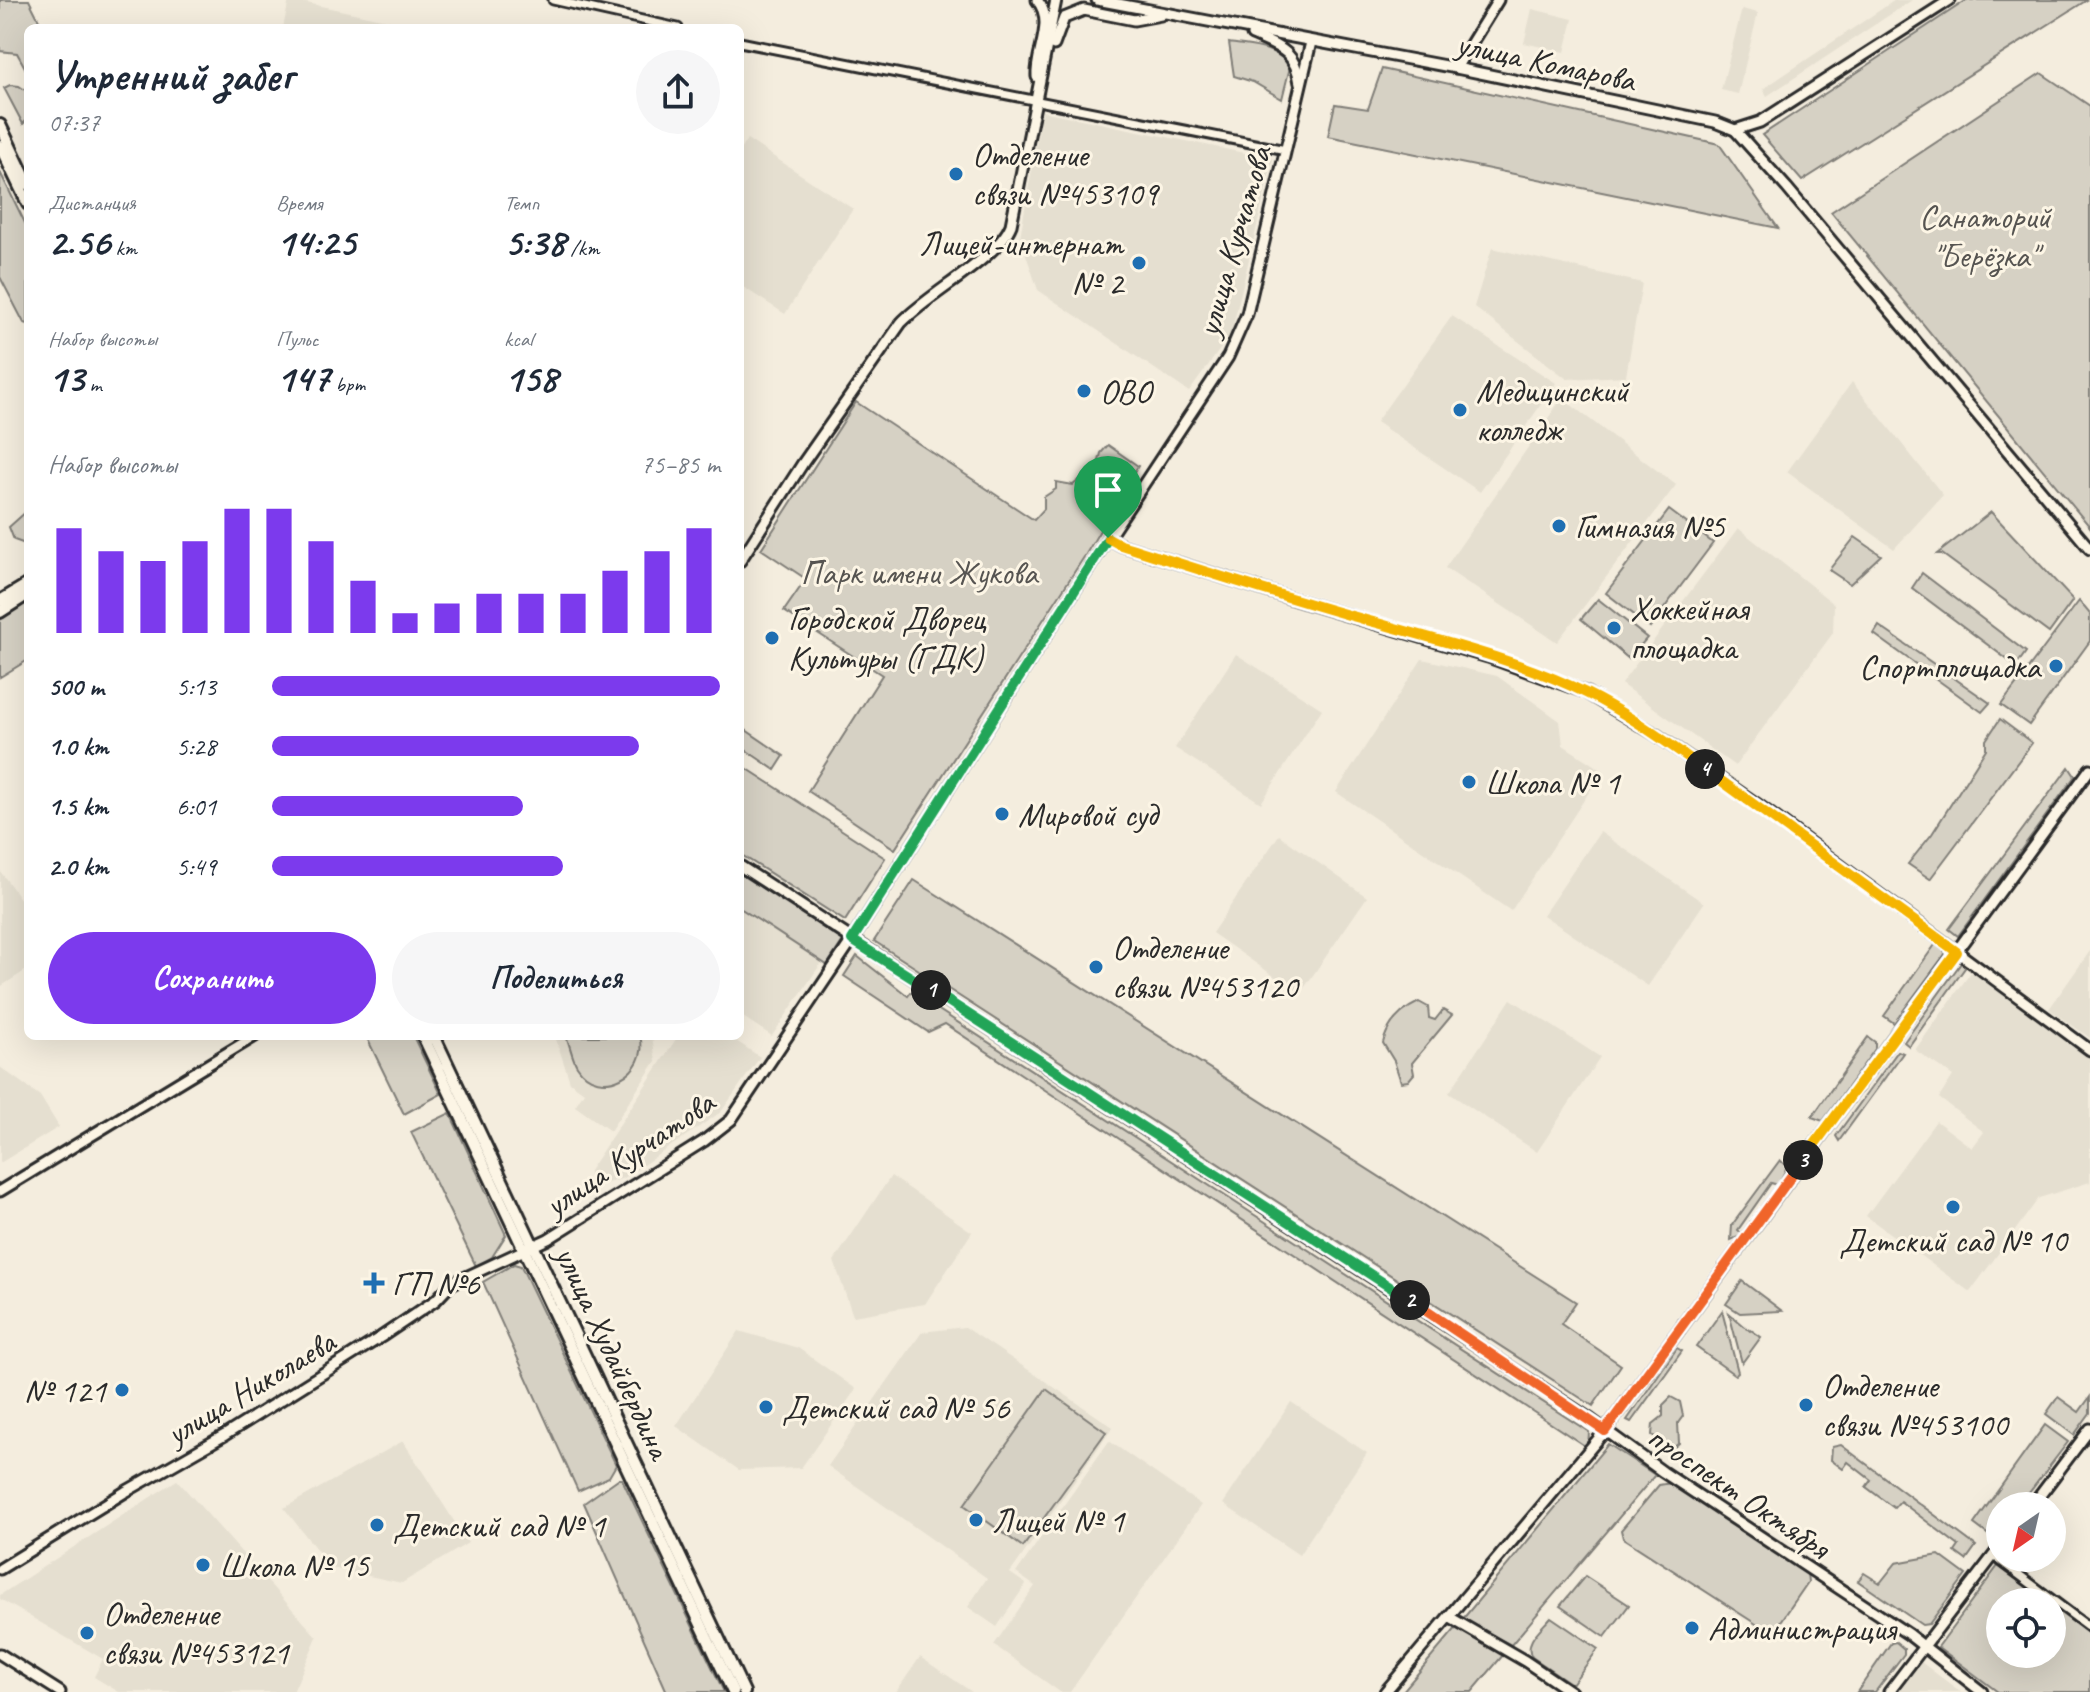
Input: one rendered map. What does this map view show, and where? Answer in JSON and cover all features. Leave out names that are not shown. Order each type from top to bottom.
[{"type":"main road","points":[[1037,0],[1045,12],[1046,22],[1037,72],[1039,89]]},
{"type":"main road","points":[[744,555],[803,463],[901,323],[915,308],[993,250],[1007,234],[1056,0]]},
{"type":"main road","name":"улица Комарова","points":[[1097,0],[1456,68],[1715,122],[1735,130]]},
{"type":"main road","points":[[1456,68],[1498,0]]},
{"type":"main road","points":[[1950,0],[1760,122],[1735,130],[2090,549]]},
{"type":"main road","points":[[1039,89],[1047,74],[1060,24],[1069,15],[1084,10],[1134,20],[1166,14]]},
{"type":"main road","points":[[1238,28],[1289,54],[1297,68],[1301,88]]},
{"type":"main road","name":"улица Курчатова","points":[[529,1249],[704,1141],[731,1120],[852,940],[1239,336],[1311,42]]},
{"type":"main road","points":[[0,125],[24,176]]},
{"type":"main road","points":[[0,146],[24,196]]},
{"type":"main road","points":[[1108,538],[1121,545],[1296,600],[1488,657],[1585,692],[1655,734],[1761,807],[2090,1050]]},
{"type":"main road","points":[[0,601],[24,586]]},
{"type":"main road","points":[[0,612],[24,597]]},
{"type":"main road","points":[[1385,1692],[1605,1431],[2090,769]]},
{"type":"main road","name":"проспект Октября","points":[[744,869],[1433,1315],[1908,1634],[1982,1692]]},
{"type":"main road","points":[[0,1191],[248,1040]]},
{"type":"main road","name":"улица Худайбердина","points":[[425,1040],[744,1692]]},
{"type":"main road","name":"улица Худайбердина","points":[[436,1040],[733,1692]]},
{"type":"main road","name":"улица Николаева","points":[[0,1569],[225,1435],[381,1337],[436,1300],[451,1284],[529,1249]]},
{"type":"main road","points":[[2043,1492],[2090,1429]]},
{"type":"main road","points":[[1889,1692],[1986,1566]]},
{"type":"main road","points":[[1449,1617],[1571,1692]]},
{"type":"main road","points":[[0,1654],[60,1692]]},
{"type":"street","points":[[553,0],[660,24]]},
{"type":"street","points":[[744,43],[1286,150]]},
{"type":"street","points":[[2021,1572],[2090,1628]]},
{"type":"shaded area","points":[[289,0],[293,0],[404,24],[284,24]]},
{"type":"shaded area","points":[[1895,0],[1912,0],[1767,96],[1763,89]]},
{"type":"shaded area","points":[[1532,9],[1573,19],[1565,52],[1524,43]]},
{"type":"shaded area","points":[[1742,9],[1758,13],[1738,94],[1721,90]]},
{"type":"shaded area","name":"Лицей-интернат № 2","points":[[1042,111],[1273,159],[1231,334],[1189,392],[1038,290],[1020,237]]},
{"type":"shaded area","points":[[747,139],[853,209],[785,314],[744,288],[744,144]]},
{"type":"shaded area","points":[[1492,248],[1642,283],[1626,376],[1567,379],[1474,307]]},
{"type":"shaded area","name":"Медицинский колледж","points":[[1452,316],[1556,383],[1480,492],[1376,422]]},
{"type":"shaded area","points":[[1852,382],[1943,495],[1894,549],[1787,472]]},
{"type":"shaded area","name":"Гимназия №5","points":[[1562,398],[1676,485],[1557,642],[1445,568]]},
{"type":"shaded area","points":[[1738,528],[1834,604],[1833,633],[1735,766],[1621,684]]},
{"type":"shaded area","points":[[1236,654],[1322,709],[1261,803],[1175,748]]},
{"type":"shaded area","name":"Школа № 1","points":[[1422,659],[1497,676],[1560,721],[1563,745],[1603,771],[1511,911],[1336,792]]},
{"type":"shaded area","points":[[1600,832],[1704,903],[1648,986],[1543,915]]},
{"type":"shaded area","points":[[1279,835],[1367,897],[1300,994],[1212,933]]},
{"type":"shaded area","points":[[0,871],[24,904],[24,972],[0,987]]},
{"type":"shaded area","points":[[744,911],[822,962],[772,1036],[744,1018]]},
{"type":"shaded area","points":[[2090,951],[2090,1038],[2049,1009]]},
{"type":"shaded area","points":[[1974,968],[2090,1053],[2090,1182],[2039,1198],[1970,1292],[1866,1216],[1936,1121],[1972,1148],[1984,1132],[1939,1098],[1953,1076],[1915,1050]]},
{"type":"shaded area","points":[[1511,999],[1600,1057],[1537,1152],[1449,1093]]},
{"type":"shaded area","points":[[556,1040],[653,1040],[656,1061],[610,1131],[575,1106],[584,1092],[570,1082]]},
{"type":"shaded area","points":[[675,1040],[735,1040],[760,1057],[721,1112],[624,1178],[590,1188],[589,1171]]},
{"type":"shaded area","points":[[0,1067],[40,1096],[59,1127],[0,1163]]},
{"type":"shaded area","points":[[891,1176],[972,1232],[925,1304],[853,1316],[834,1261]]},
{"type":"shaded area","name":"Лицей № 1","points":[[965,1327],[1113,1427],[1010,1573],[1026,1584],[997,1627],[968,1607],[987,1578],[828,1466],[922,1332]]},
{"type":"shaded area","name":"Детский сад № 56","points":[[739,1331],[798,1348],[856,1389],[801,1468],[739,1470],[676,1426]]},
{"type":"shaded area","points":[[1291,1402],[1367,1453],[1299,1555],[1223,1504]]},
{"type":"shaded area","name":"Детский сад № 1","points":[[403,1441],[468,1543],[402,1583],[331,1568],[284,1508]]},
{"type":"shaded area","points":[[1109,1441],[1201,1505],[1070,1692],[1060,1692],[994,1645],[1035,1586],[1016,1573]]},
{"type":"shaded area","name":"Школа № 15","points":[[177,1480],[317,1637],[293,1692],[119,1692],[94,1677],[103,1659],[0,1599],[0,1595]]},
{"type":"shaded area","points":[[920,1657],[972,1692],[896,1692]]},
{"type":"shaded area","points":[[1921,1662],[1942,1678],[1961,1692],[1899,1692]]},
{"type":"green space","points":[[0,0],[29,0],[41,24],[24,24],[24,66],[17,53],[0,51]]},
{"type":"green space","points":[[1967,0],[2087,0],[1802,181],[1762,135]]},
{"type":"green space","points":[[1229,43],[1271,51],[1284,60],[1290,67],[1282,99],[1253,82],[1234,76]]},
{"type":"green space","points":[[1382,69],[1719,144],[1778,228],[1328,136],[1335,104],[1368,109]]},
{"type":"green space","name":"Санаторий \"Берёзка\"","points":[[2041,73],[2090,106],[2090,527],[1831,212]]},
{"type":"green space","points":[[10,85],[24,89],[23,124],[4,88]]},
{"type":"green space","points":[[0,172],[24,221],[24,323],[0,277]]},
{"type":"green space","name":"Парк имени Жукова","points":[[856,402],[1034,520],[1044,509],[1044,497],[1056,489],[1056,482],[1073,485],[1098,465],[1101,453],[1108,445],[1138,466],[1086,554],[895,849],[808,791],[882,675],[784,611],[806,579],[761,549]]},
{"type":"green space","points":[[1669,510],[1713,543],[1650,627],[1606,593]]},
{"type":"green space","points":[[1991,512],[2073,600],[2049,633],[1942,554],[1937,554]]},
{"type":"green space","points":[[24,514],[24,544],[14,540],[9,527]]},
{"type":"green space","points":[[1855,537],[1881,555],[1850,584],[1829,570]]},
{"type":"green space","points":[[1922,573],[2026,652],[2016,666],[1912,588]]},
{"type":"green space","name":"Хоккейная площадка","points":[[1598,599],[1647,638],[1629,659],[1581,619]]},
{"type":"green space","points":[[2079,601],[2090,614],[2090,641],[2029,725],[2001,705]]},
{"type":"green space","points":[[24,604],[24,662],[0,677],[0,619]]},
{"type":"green space","points":[[1879,626],[1990,703],[1982,712],[1874,634]]},
{"type":"green space","points":[[2000,719],[2032,743],[1930,879],[1908,864],[1932,834],[1986,749],[1986,740]]},
{"type":"green space","points":[[744,729],[784,756],[775,770],[744,749]]},
{"type":"green space","points":[[744,767],[885,858],[845,921],[744,857]]},
{"type":"green space","points":[[2069,767],[2075,776],[1958,936],[1949,929]]},
{"type":"green space","points":[[744,874],[844,939],[827,965],[744,911]]},
{"type":"green space","points":[[914,880],[1576,1302],[1561,1324],[1621,1365],[1593,1406],[874,941]]},
{"type":"green space","points":[[1937,942],[1943,946],[1945,954],[1894,1023],[1884,1016]]},
{"type":"green space","points":[[857,956],[908,996],[911,992],[1589,1432],[1588,1448],[945,1024],[928,1032],[844,976]]},
{"type":"green space","points":[[1961,963],[1967,965],[1909,1046],[1904,1042]]},
{"type":"green space","points":[[1419,1002],[1428,1007],[1429,1018],[1435,1020],[1443,1010],[1452,1015],[1412,1063],[1414,1074],[1408,1081],[1401,1082],[1394,1061],[1383,1043],[1396,1018]]},
{"type":"green space","points":[[1868,1037],[1875,1042],[1875,1049],[1823,1121],[1812,1117]]},
{"type":"green space","points":[[368,1040],[415,1040],[441,1094],[404,1114]]},
{"type":"green space","points":[[567,1040],[640,1040],[638,1061],[631,1071],[610,1082],[586,1076],[574,1059]]},
{"type":"green space","points":[[1898,1051],[1903,1053],[1839,1141],[1836,1136]]},
{"type":"green space","points":[[450,1113],[506,1235],[492,1257],[476,1266],[411,1132]]},
{"type":"green space","points":[[1780,1160],[1787,1167],[1778,1185],[1771,1183],[1738,1230],[1743,1235],[1731,1240],[1732,1225]]},
{"type":"green space","points":[[514,1264],[521,1266],[616,1465],[609,1477],[578,1491],[483,1282]]},
{"type":"green space","points":[[1742,1281],[1782,1311],[1740,1313],[1726,1304]]},
{"type":"green space","points":[[1722,1311],[1738,1372],[1735,1375],[1696,1347]]},
{"type":"green space","points":[[1729,1313],[1761,1337],[1742,1363]]},
{"type":"green space","points":[[1677,1348],[1682,1351],[1631,1422],[1627,1420]]},
{"type":"green space","points":[[1046,1389],[1106,1432],[1023,1547],[964,1505]]},
{"type":"green space","points":[[1671,1397],[1680,1402],[1683,1416],[1678,1423],[1679,1443],[1672,1449],[1652,1435],[1653,1424],[1663,1416],[1663,1405]]},
{"type":"green space","points":[[2058,1397],[2079,1412],[2090,1397],[2090,1413],[2074,1435],[2046,1414]]},
{"type":"green space","points":[[2045,1425],[2068,1442],[2030,1492],[1997,1492]]},
{"type":"green space","points":[[1608,1444],[1655,1475],[1511,1645],[1462,1620]]},
{"type":"green space","points":[[1841,1445],[1976,1546],[1966,1560],[1955,1552],[1959,1546],[1900,1501],[1894,1508],[1866,1487],[1871,1480],[1848,1462],[1843,1469],[1831,1460],[1832,1447]]},
{"type":"green space","points":[[622,1479],[724,1692],[667,1692],[584,1503]]},
{"type":"green space","points":[[1671,1483],[1807,1573],[1808,1582],[1775,1630],[1767,1631],[1623,1538],[1621,1530],[1659,1485]]},
{"type":"green space","points":[[1986,1507],[1986,1533],[1974,1524]]},
{"type":"green space","points":[[1939,1555],[1966,1575],[1929,1624],[1922,1625],[1858,1581],[1864,1573],[1880,1583],[1896,1563]]},
{"type":"green space","points":[[1994,1572],[2006,1572],[2029,1588],[1986,1588],[1986,1668],[2066,1668],[2066,1615],[2090,1633],[2090,1692],[1998,1692],[1938,1647]]},
{"type":"green space","points":[[1585,1576],[1629,1605],[1605,1637],[1560,1606]]},
{"type":"green space","points":[[1551,1617],[1598,1649],[1572,1684],[1532,1657],[1530,1651],[1534,1636]]},
{"type":"green space","points":[[1457,1627],[1504,1654],[1472,1692],[1402,1692]]},
{"type":"green space","points":[[1896,1642],[1904,1649],[1904,1654],[1875,1692],[1857,1692],[1891,1643]]},
{"type":"place","name":"Отделение связи №453109","points":[[956,174]]},
{"type":"place","name":"Лицей-интернат № 2","points":[[1139,263]]},
{"type":"place","name":"ОВО","points":[[1084,391]]},
{"type":"place","name":"Медицинский колледж","points":[[1460,410]]},
{"type":"place","name":"Гимназия №5","points":[[1559,526]]},
{"type":"place","name":"Хоккейная площадка","points":[[1614,628]]},
{"type":"place","name":"Городской Дворец Культуры (ГДК)","points":[[772,638]]},
{"type":"place","name":"Спортплощадка","points":[[2056,666]]},
{"type":"place","name":"Школа № 1","points":[[1469,782]]},
{"type":"place","name":"Мировой суд","points":[[1002,814]]},
{"type":"place","name":"Отделение связи №453120","points":[[1096,967]]},
{"type":"place","name":"Детский сад № 10","points":[[1953,1207]]},
{"type":"place","name":"ГП №6","points":[[374,1283]]},
{"type":"place","name":"№ 121","points":[[122,1390]]},
{"type":"place","name":"Отделение связи №453100","points":[[1806,1405]]},
{"type":"place","name":"Детский сад № 56","points":[[766,1407]]},
{"type":"place","name":"Лицей № 1","points":[[976,1520]]},
{"type":"place","name":"Детский сад № 1","points":[[377,1525]]},
{"type":"place","name":"Школа № 15","points":[[203,1565]]},
{"type":"place","name":"Администрация","points":[[1692,1628]]},
{"type":"place","name":"Отделение связи №453121","points":[[87,1633]]},
{"type":"route","points":[[1108,538],[1121,545],[1296,600],[1488,657],[1585,692],[1655,734],[1761,807],[1957,952],[1605,1431],[1433,1315],[852,940],[1108,538]]}]
